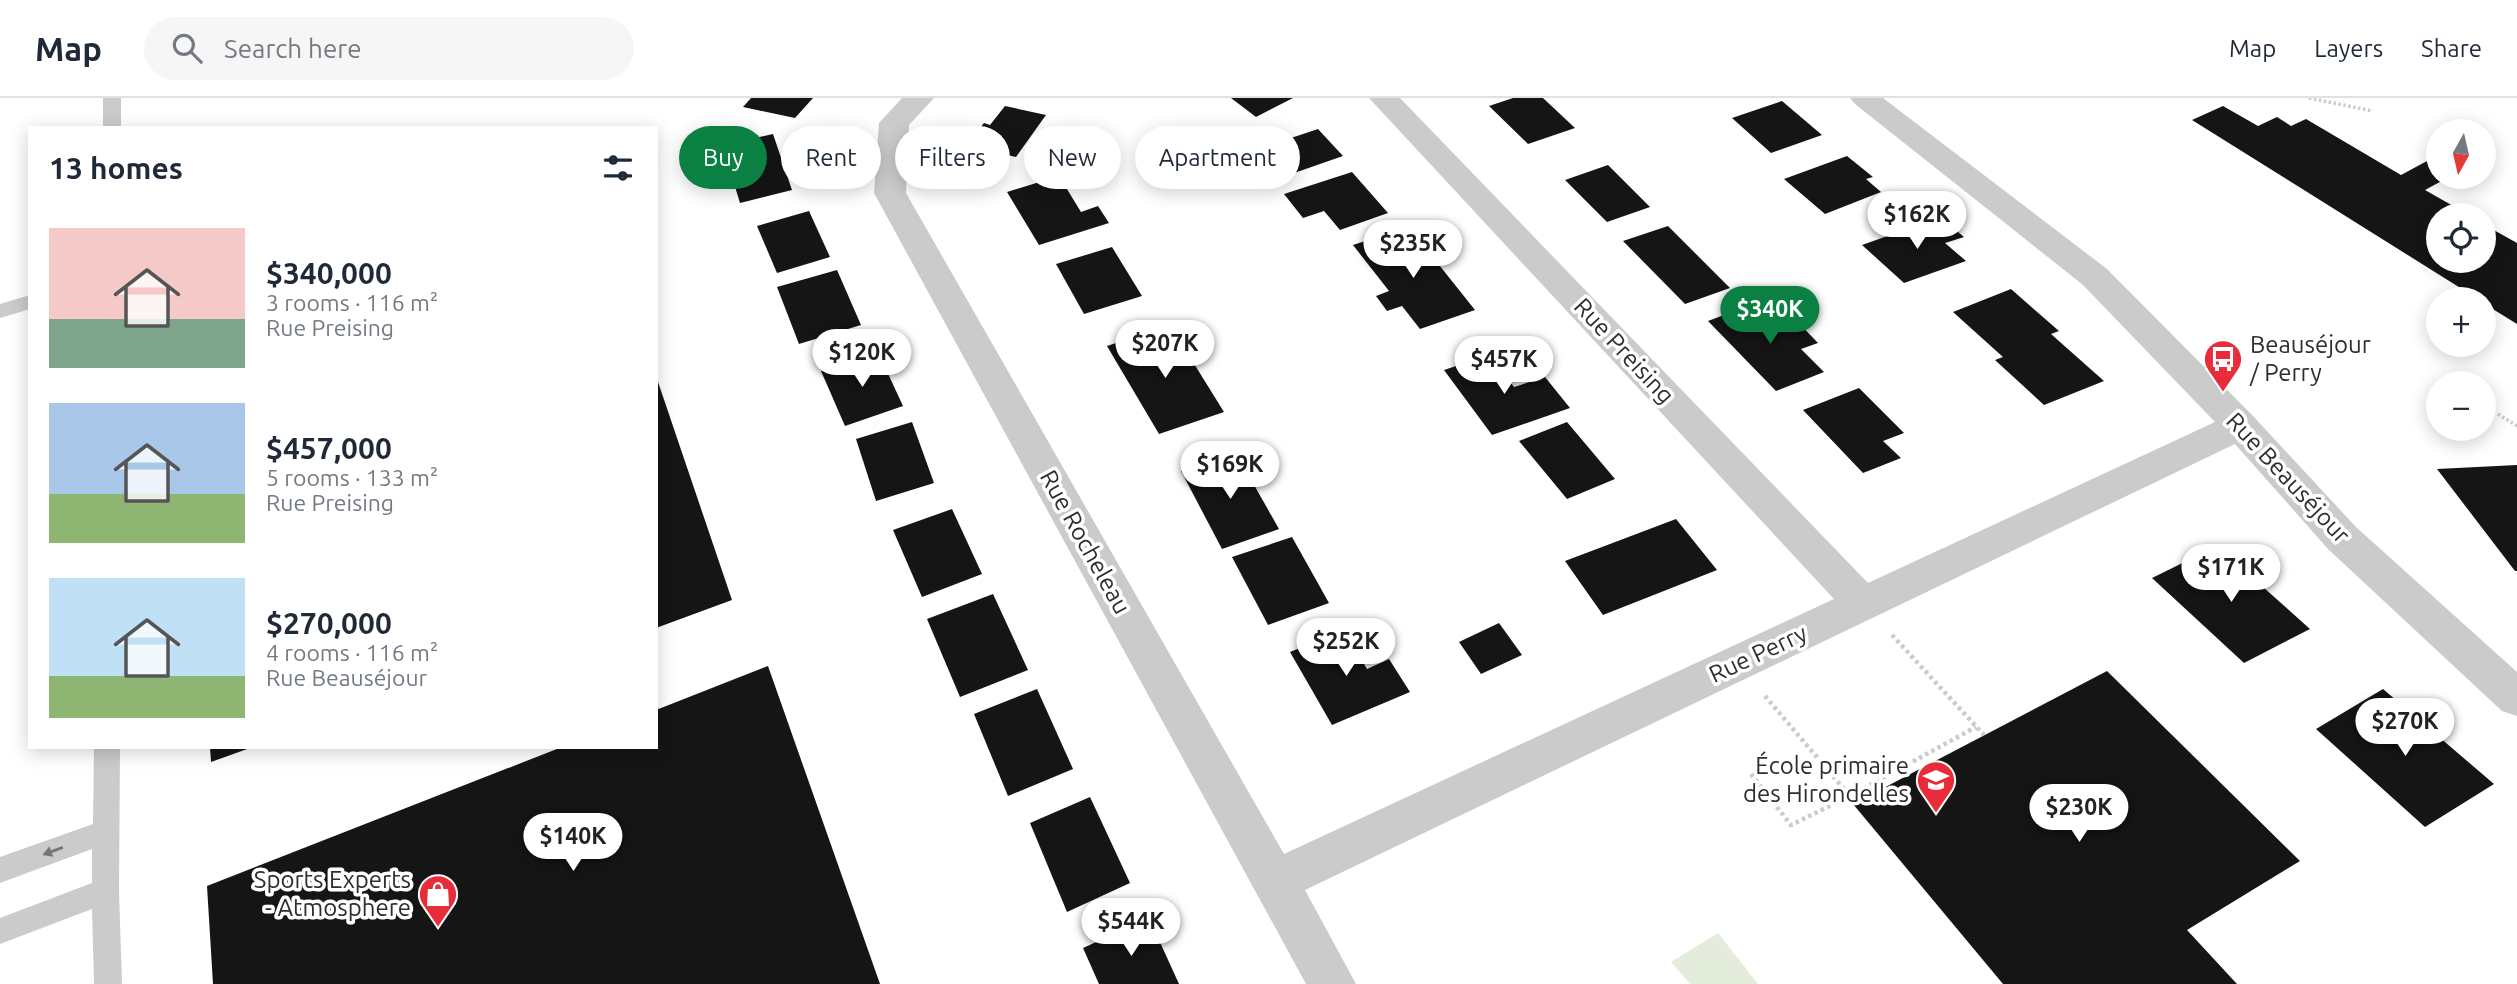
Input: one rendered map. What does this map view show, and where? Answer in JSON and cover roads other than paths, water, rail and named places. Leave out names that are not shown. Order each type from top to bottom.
[{"type":"street","name":"Rue Rocheleau","points":[[919,98],[894,123],[890,193],[1332,984]]},
{"type":"street","name":"Rue Preising","points":[[1384,98],[1863,604]]},
{"type":"street","name":"Rue Beauséjour","points":[[1865,98],[2095,276],[2240,425],[2342,538],[2517,698]]},
{"type":"street","name":"Rue Perry","points":[[1275,881],[2240,425]]},
{"type":"lane","points":[[112,98],[112,126]]},
{"type":"lane","points":[[0,311],[28,303]]},
{"type":"lane","points":[[107,749],[105,891],[108,984]]},
{"type":"lane","points":[[0,870],[106,832]]},
{"type":"lane","points":[[0,930],[105,891]]},
{"type":"place","name":"Beauséjour / Perry","points":[[2223,393]]},
{"type":"place","name":"École primaire des Hirondelles","points":[[1936,814]]},
{"type":"place","name":"Sports Experts - Atmosphere","points":[[438,928]]}]
